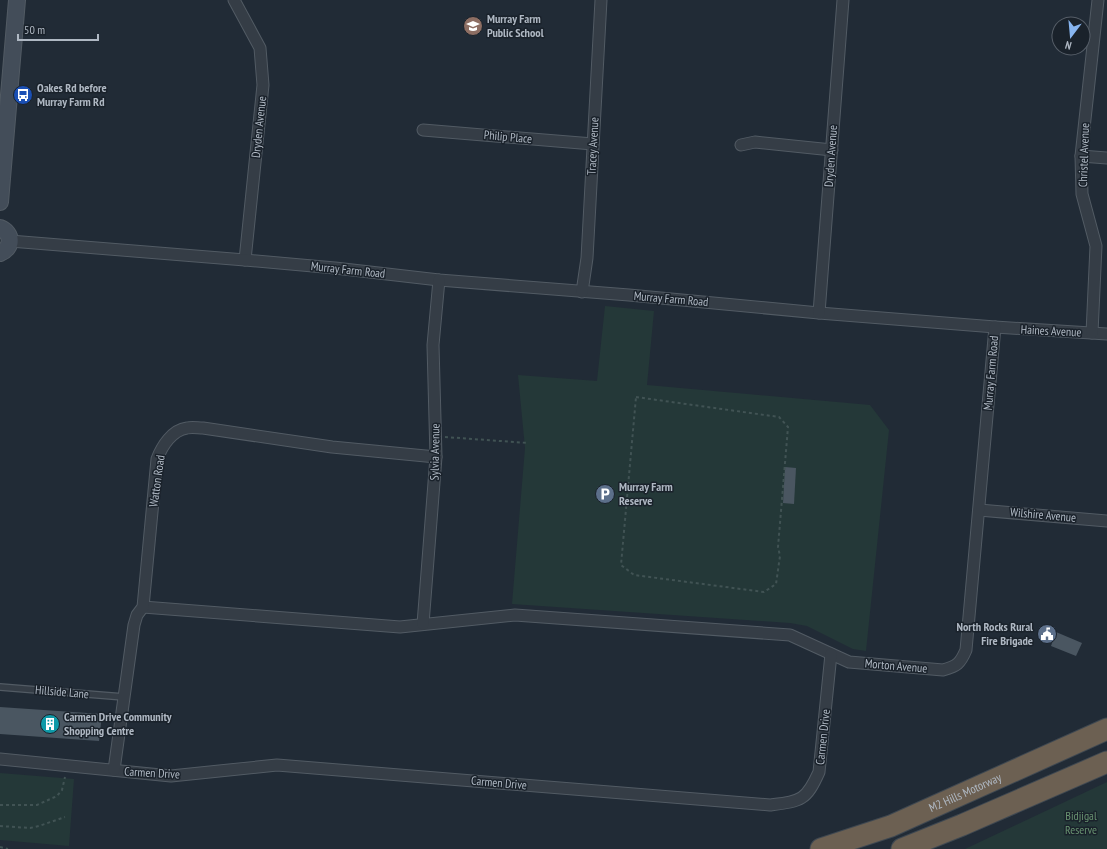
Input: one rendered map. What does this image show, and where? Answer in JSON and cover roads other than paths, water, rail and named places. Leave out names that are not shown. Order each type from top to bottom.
[{"type":"highway","name":"M2 Hills Motorway","points":[[821,849],[891,826],[950,798],[1106,729]]},
{"type":"highway","points":[[902,849],[962,825],[1107,762]]},
{"type":"main road","points":[[0,202],[17,0]]},
{"type":"main road","points":[[0,228],[8,233],[5,247]]},
{"type":"street","name":"Dryden Avenue","points":[[234,0],[260,48],[264,85],[245,260]]},
{"type":"street","name":"Tracey Avenue","points":[[582,292],[587,258],[601,0]]},
{"type":"street","name":"Dryden Avenue","points":[[819,313],[843,0]]},
{"type":"street","name":"Christel Avenue","points":[[1092,333],[1096,246],[1082,194],[1081,156],[1098,0]]},
{"type":"street","name":"Philip Place","points":[[422,130],[593,144]]},
{"type":"street","points":[[741,145],[755,142],[832,150]]},
{"type":"street","points":[[1081,156],[1107,158]]},
{"type":"street","name":"Murray Farm Road","points":[[5,247],[245,260],[335,268],[439,280],[995,328],[966,650],[960,662]]},
{"type":"street","name":"Sylvia Avenue","points":[[423,624],[436,458],[433,345],[439,280]]},
{"type":"street","name":"Haines Avenue","points":[[995,328],[1107,334]]},
{"type":"street","name":"Watton Road","points":[[114,770],[134,626],[143,607],[157,459],[161,448],[172,436],[179,430],[187,428],[203,428],[332,447],[436,458]]},
{"type":"street","name":"Wilshire Avenue","points":[[979,510],[1107,521]]},
{"type":"street","points":[[143,607],[400,627],[516,615],[790,635],[831,654]]},
{"type":"street","name":"Morton Avenue","points":[[831,654],[849,662],[943,670],[953,667],[960,662]]},
{"type":"street","name":"Carmen Drive","points":[[0,759],[171,776],[277,765],[770,804],[788,803],[804,798],[813,786],[819,772],[831,654]]},
{"type":"lane","name":"Hillside Lane","points":[[0,687],[124,697]]},
{"type":"place","name":"Murray Farm Public School","points":[[473,26]]},
{"type":"place","name":"Oakes Rd before Murray Farm Rd","points":[[23,95]]},
{"type":"place","name":"Murray Farm Reserve","points":[[605,494]]},
{"type":"place","name":"North Rocks Rural Fire Brigade","points":[[1047,634]]},
{"type":"place","name":"Carmen Drive Community Shopping Centre","points":[[50,724]]},
{"type":"park label","name":"Bidjigal Reserve","points":[[1081,823]]}]
